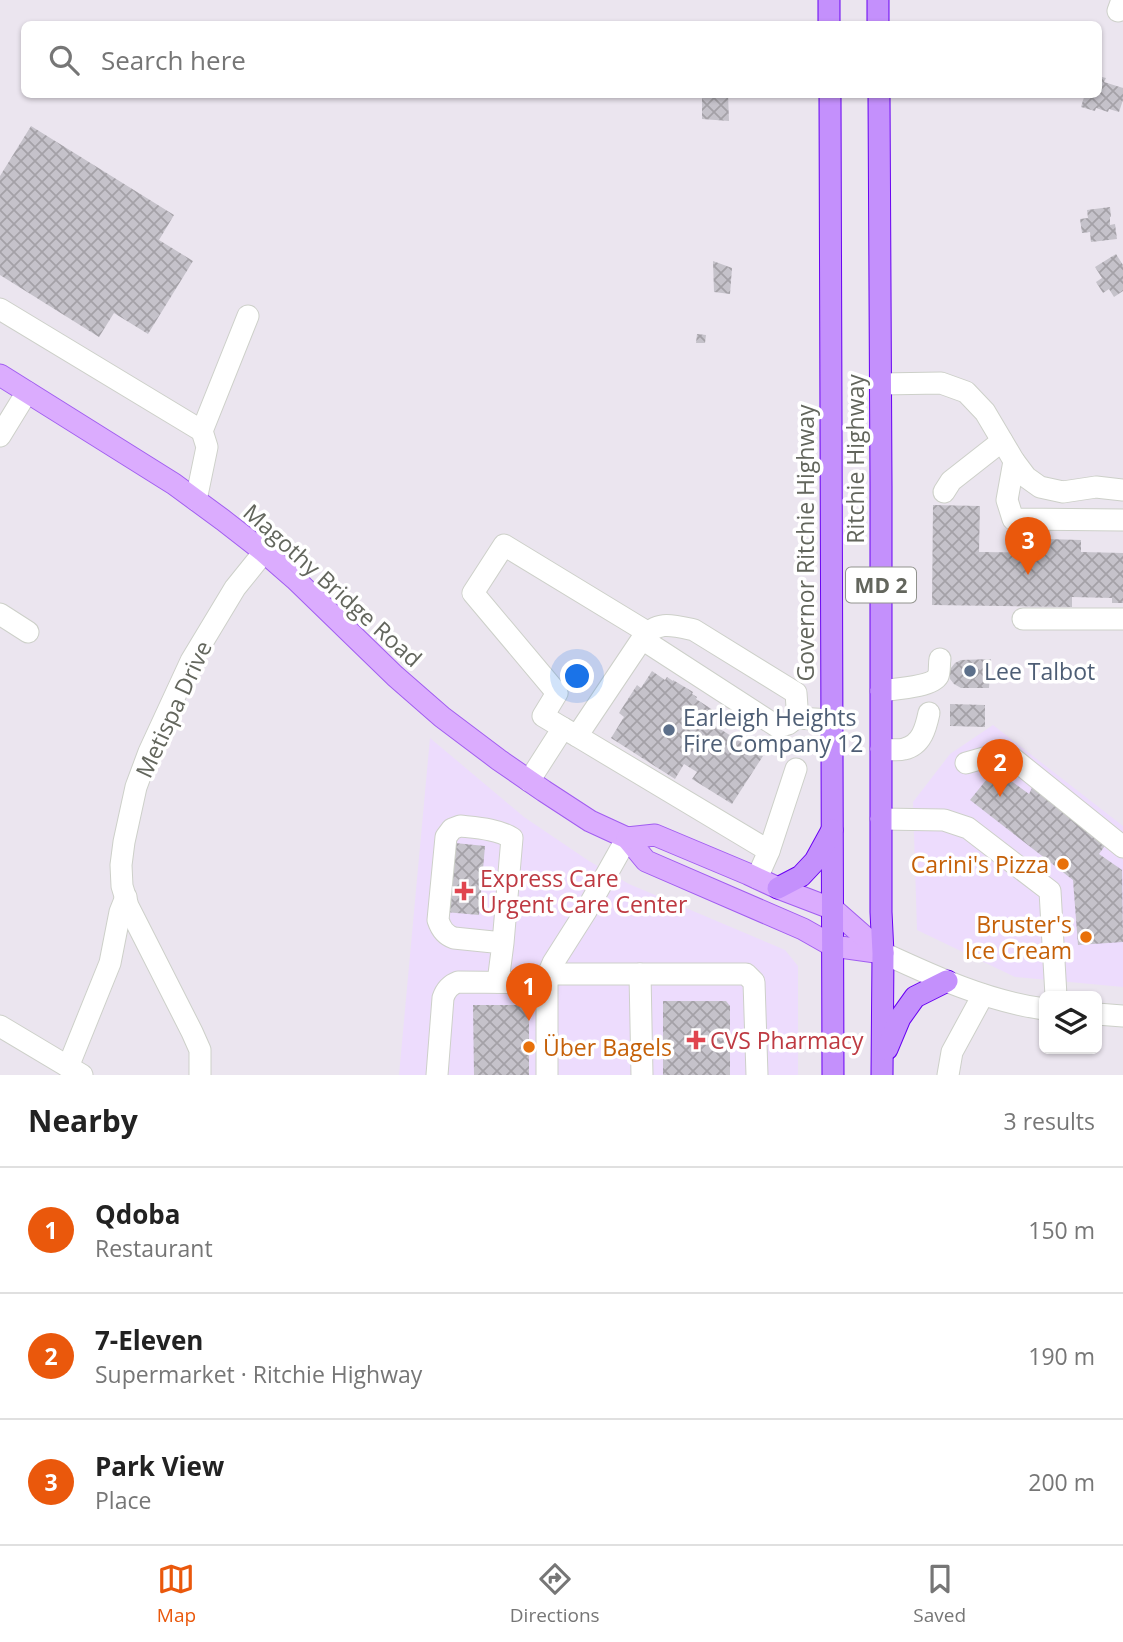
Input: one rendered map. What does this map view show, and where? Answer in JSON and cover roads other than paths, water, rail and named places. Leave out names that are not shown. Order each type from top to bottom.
[{"type":"highway","points":[[829,0],[830,21]]},
{"type":"highway","points":[[878,0],[878,21]]},
{"type":"highway","name":"Governor Ritchie Highway","points":[[830,98],[833,1075]]},
{"type":"highway","name":"Ritchie Highway","points":[[879,98],[882,1068]]},
{"type":"highway","points":[[778,888],[801,876],[815,861],[833,828]]},
{"type":"highway","points":[[882,1068],[900,1018],[915,997],[947,981]]},
{"type":"main road","name":"Magothy Bridge Road","points":[[0,376],[196,500],[264,552],[416,696],[469,739],[590,821],[627,838],[646,861],[803,929],[833,946],[883,953]]},
{"type":"main road","name":"Magothy Bridge Road","points":[[627,838],[655,835],[833,909],[883,953]]},
{"type":"street","points":[[0,309],[202,431],[208,447],[196,500]]},
{"type":"street","points":[[202,431],[248,316]]},
{"type":"street","points":[[881,384],[941,383],[966,392],[985,412],[1026,477],[1040,487],[1063,492],[1096,487],[1123,490]]},
{"type":"street","points":[[0,436],[27,392]]},
{"type":"street","points":[[944,492],[951,481],[1002,441]]},
{"type":"street","points":[[1014,461],[1007,500],[1013,519],[1123,520]]},
{"type":"street","points":[[769,850],[544,716],[557,694],[473,593],[504,545],[645,636],[778,727],[796,718],[832,720]]},
{"type":"street","name":"Metispa Drive","points":[[200,1075],[200,1050],[126,897],[122,886],[121,865],[136,787],[149,752],[191,661],[235,588],[264,552]]},
{"type":"street","points":[[0,614],[28,632]]},
{"type":"street","points":[[1023,619],[1123,619]]},
{"type":"street","points":[[529,781],[645,636],[659,625],[694,630],[796,692],[796,718]]},
{"type":"street","points":[[881,691],[937,679],[940,659]]},
{"type":"street","points":[[881,749],[905,749],[914,745],[925,733],[929,713]]},
{"type":"street","points":[[966,763],[1005,752],[1123,847]]},
{"type":"street","points":[[757,878],[796,769]]},
{"type":"street","points":[[881,819],[944,820],[968,828],[1050,891],[1056,991]]},
{"type":"street","points":[[498,982],[503,943],[512,838],[503,832],[456,827],[449,833],[445,845],[438,920],[440,928],[454,938],[503,943]]},
{"type":"street","points":[[547,1075],[548,978],[553,963],[627,838]]},
{"type":"street","points":[[0,1026],[75,1071],[110,963],[120,912],[126,897]]},
{"type":"street","points":[[883,953],[983,995],[1039,1008]]},
{"type":"street","points":[[640,974],[642,1075]]},
{"type":"street","points":[[437,1075],[444,993],[452,984],[640,974],[746,974],[754,982],[757,1075]]},
{"type":"street","points":[[948,1075],[952,1052],[983,995]]},
{"type":"street","points":[[1102,1014],[1123,1016]]},
{"type":"place","name":"Park View","points":[[1028,575]]},
{"type":"place","name":"Lee Talbot","points":[[970,671]]},
{"type":"place","name":"Earleigh Heights Fire Company 12","points":[[669,730]]},
{"type":"place","name":"7-Eleven","points":[[1000,797]]},
{"type":"place","name":"Carini's Pizza","points":[[1063,864]]},
{"type":"place","name":"Express Care Urgent Care Center","points":[[464,891]]},
{"type":"place","name":"Bruster's Ice Cream","points":[[1086,937]]},
{"type":"place","name":"Qdoba","points":[[529,1021]]},
{"type":"place","name":"CVS Pharmacy","points":[[696,1040]]},
{"type":"place","name":"Über Bagels","points":[[529,1047]]}]
